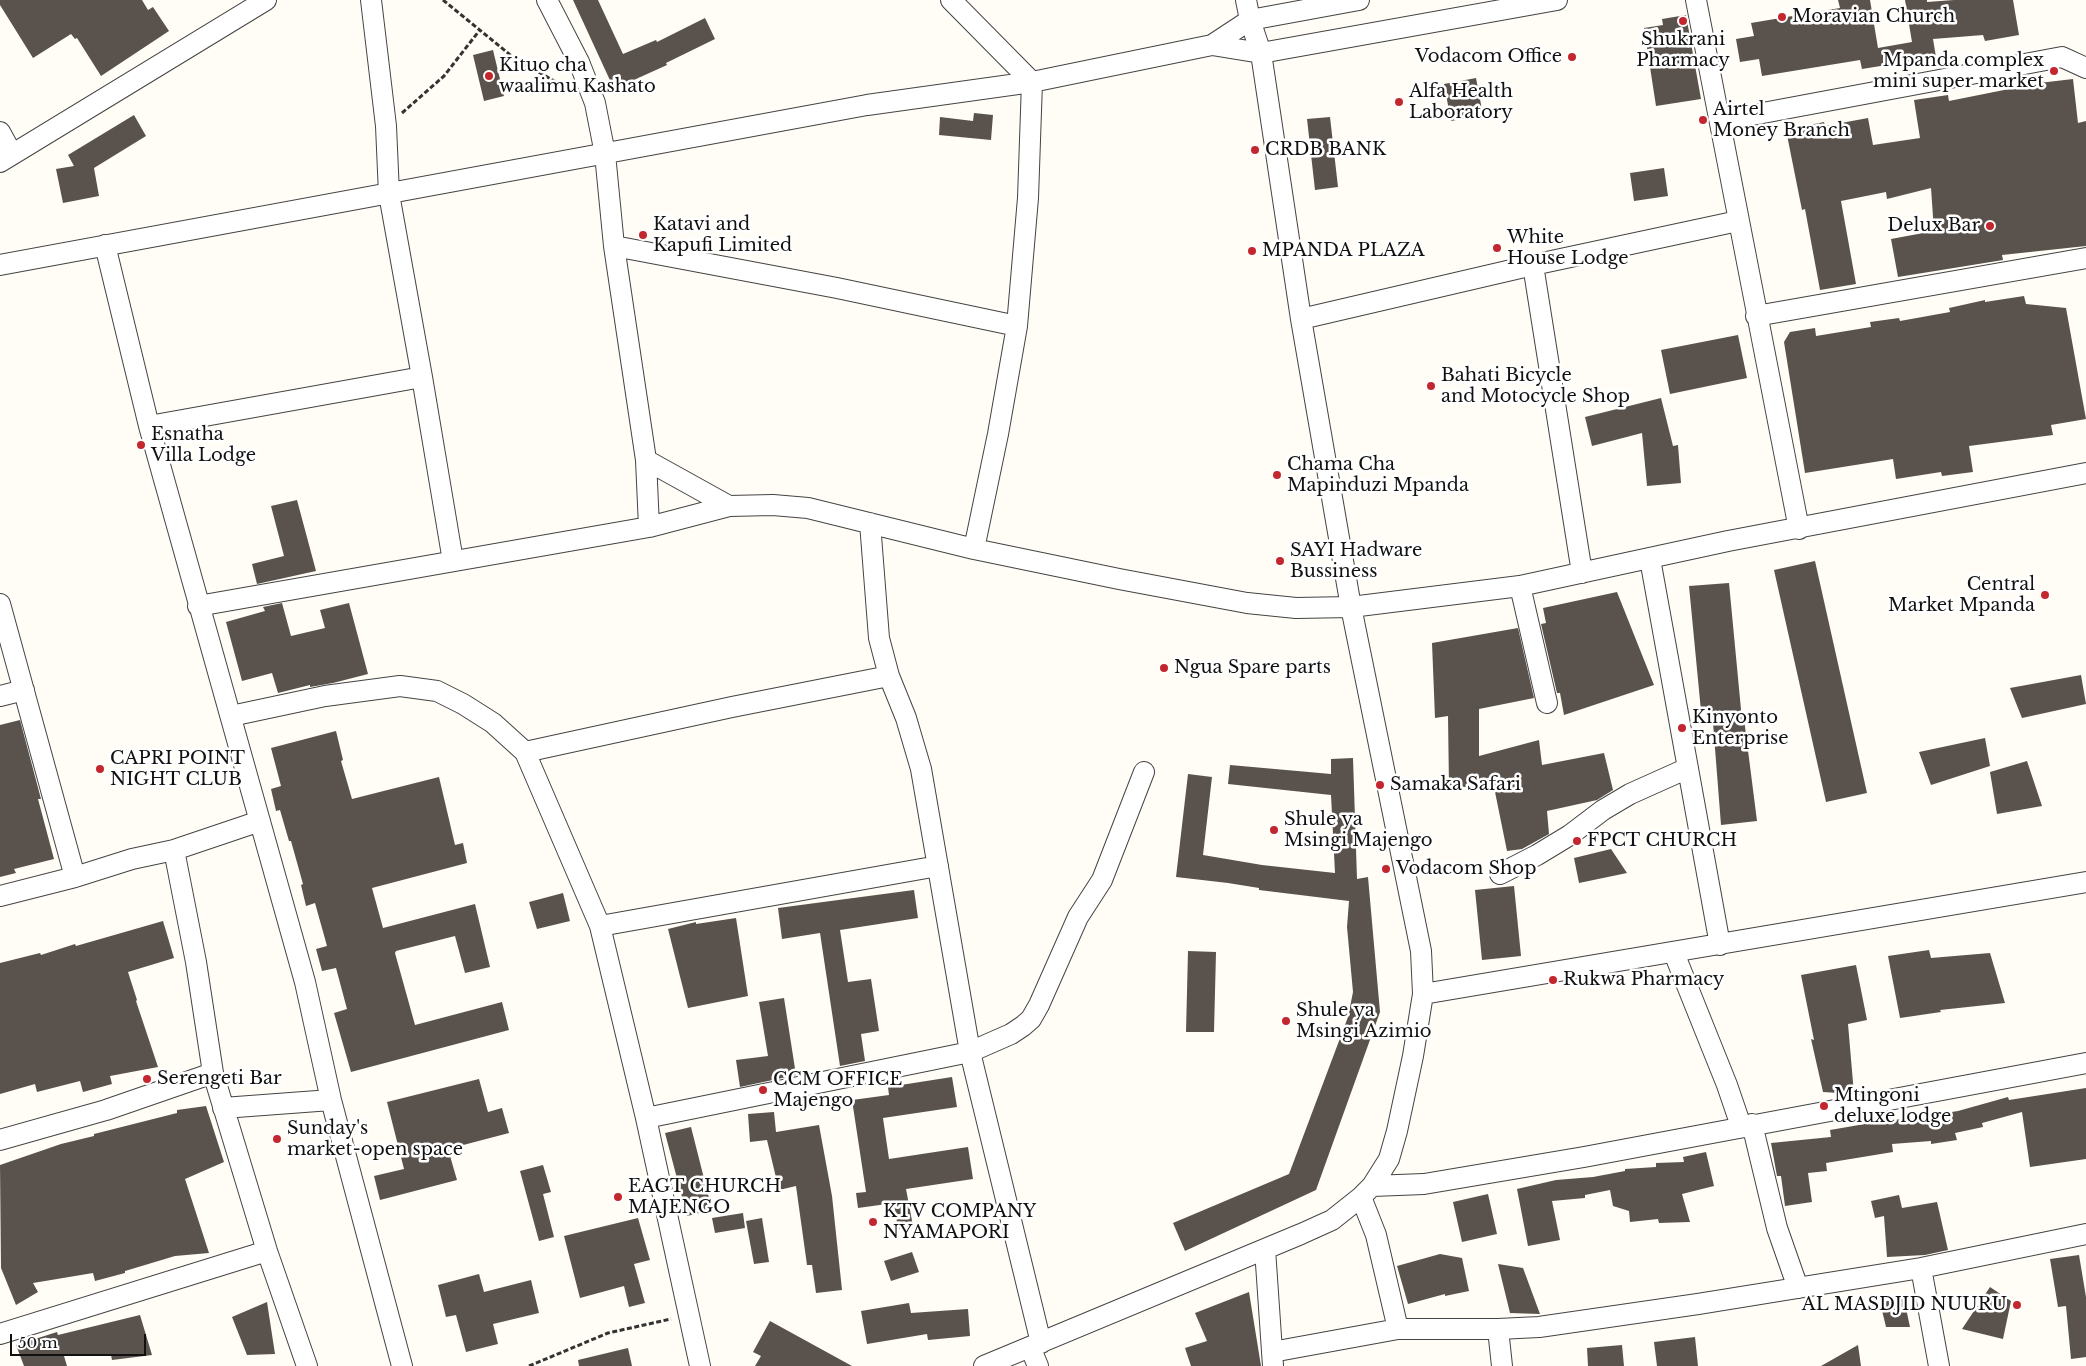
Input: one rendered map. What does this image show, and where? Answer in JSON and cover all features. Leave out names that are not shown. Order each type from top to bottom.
[{"type":"street","points":[[0,132],[6,158],[266,0]]},
{"type":"street","points":[[372,0],[386,126],[389,194],[453,561]]},
{"type":"street","points":[[546,0],[579,62],[595,103],[605,154],[614,246],[646,460],[649,527]]},
{"type":"street","points":[[951,0],[1032,82],[1028,198],[1017,326],[998,434],[974,549]]},
{"type":"street","points":[[984,1366],[1332,1220],[1366,1192],[1388,1159],[1397,1131],[1413,1056],[1423,994],[1421,950],[1350,607],[1302,319],[1261,53],[1250,20],[1246,0]]},
{"type":"street","points":[[1212,45],[1250,20],[1359,0]]},
{"type":"street","points":[[0,265],[867,105],[1032,82],[1212,45],[1261,53],[1557,0]]},
{"type":"street","points":[[1696,0],[1756,316],[1799,528]]},
{"type":"street","points":[[1720,121],[2062,57],[2086,68]]},
{"type":"street","points":[[1302,319],[1533,265],[1738,221]]},
{"type":"street","points":[[105,245],[149,426],[305,982],[332,1100],[402,1366]]},
{"type":"street","points":[[614,246],[827,286],[1017,326]]},
{"type":"street","points":[[1756,316],[2086,258]]},
{"type":"street","points":[[1533,265],[1582,573]]},
{"type":"street","points":[[149,426],[422,376]]},
{"type":"street","points":[[646,460],[729,506]]},
{"type":"street","points":[[198,606],[649,527],[729,506],[773,505],[808,508],[974,549],[1247,603],[1296,608],[1350,607],[1520,586],[1799,528],[2086,473]]},
{"type":"street","points":[[870,522],[879,638],[889,676],[906,718],[921,769],[970,1052],[1035,1345],[1038,1366]]},
{"type":"street","points":[[1650,559],[1720,945]]},
{"type":"street","points":[[1520,586],[1547,703]]},
{"type":"street","points":[[0,604],[75,876]]},
{"type":"street","points":[[525,752],[732,707],[889,676]]},
{"type":"street","points":[[231,716],[325,696],[400,686],[436,691],[463,704],[493,723],[525,752],[600,926],[646,1118],[700,1366]]},
{"type":"street","points":[[0,696],[24,690]]},
{"type":"street","points":[[1500,874],[1545,850],[1630,794],[1688,768]]},
{"type":"street","points":[[646,1118],[970,1052],[1011,1034],[1031,1019],[1047,988],[1078,917],[1102,880],[1144,772]]},
{"type":"street","points":[[0,896],[132,859],[174,850],[260,821]]},
{"type":"street","points":[[174,850],[196,962],[213,1073],[267,1251],[307,1366]]},
{"type":"street","points":[[600,926],[938,866]]},
{"type":"street","points":[[1423,994],[2086,882]]},
{"type":"street","points":[[1674,953],[1727,1085],[1747,1125],[1798,1288]]},
{"type":"street","points":[[1366,1192],[1584,1157],[2086,1063]]},
{"type":"street","points":[[0,1140],[106,1110],[213,1073]]},
{"type":"street","points":[[223,1108],[332,1100]]},
{"type":"street","points":[[1366,1192],[1398,1329]]},
{"type":"street","points":[[1265,1249],[1272,1359],[1398,1329],[1539,1327],[1921,1268],[2086,1234]]},
{"type":"street","points":[[0,1334],[267,1251]]},
{"type":"street","points":[[1921,1268],[1939,1366]]},
{"type":"street","points":[[1498,1329],[1502,1366]]},
{"type":"path","points":[[443,0],[514,58],[595,103]]},
{"type":"path","points":[[386,126],[444,76],[479,31]]},
{"type":"path","points":[[529,1366],[608,1333],[689,1316]]},
{"type":"building","points":[[0,0],[142,0],[148,10],[153,7],[169,31],[101,76],[77,38],[75,39],[71,34],[33,58],[0,5]]},
{"type":"building","points":[[573,0],[598,0],[623,54],[656,40],[657,42],[705,18],[715,39],[666,63],[667,65],[614,89]]},
{"type":"building","points":[[1838,0],[1870,0],[1878,48],[1912,42],[1905,0],[1927,0],[1927,2],[2013,0],[2019,35],[1985,41],[1983,35],[1933,39],[1936,57],[1862,69],[1860,60],[1762,76],[1759,59],[1740,62],[1736,39],[1754,36],[1751,23],[1840,8]]},
{"type":"building","points":[[1686,15],[1701,99],[1656,106],[1644,28],[1663,25],[1662,19]]},
{"type":"building","name":"Kituo cha waalimu Kashato","points":[[493,50],[504,96],[484,101],[473,55]]},
{"type":"building","points":[[1476,78],[1483,115],[1451,121],[1444,84]]},
{"type":"building","points":[[2073,79],[2078,123],[2086,121],[2086,246],[2002,255],[2003,260],[1898,277],[1891,239],[1934,231],[1931,188],[1887,199],[1886,192],[1841,201],[1856,284],[1820,290],[1805,209],[1802,210],[1786,130],[1824,122],[1825,126],[1868,118],[1873,145],[1920,138],[1914,100],[1948,95],[1949,101],[2039,83]]},
{"type":"building","points":[[974,113],[993,115],[991,140],[939,135],[940,117],[973,121]]},
{"type":"building","points":[[134,115],[146,136],[94,168],[99,196],[63,203],[56,169],[74,166],[68,155]]},
{"type":"building","points":[[1330,117],[1338,187],[1315,190],[1307,119]]},
{"type":"building","points":[[1664,168],[1668,196],[1634,201],[1630,173]]},
{"type":"building","points":[[2024,296],[2026,304],[2066,308],[2086,419],[2051,425],[2053,435],[1969,446],[1973,472],[1942,476],[1941,472],[1896,479],[1893,459],[1805,473],[1784,342],[1790,332],[1815,328],[1816,336],[1871,327],[1870,322],[1899,318],[1900,321],[1950,312],[1949,308],[1985,300],[1985,302]]},
{"type":"building","points":[[1738,335],[1747,378],[1670,394],[1661,350]]},
{"type":"building","points":[[1661,398],[1673,446],[1678,445],[1681,483],[1647,486],[1642,433],[1592,446],[1585,417]]},
{"type":"building","points":[[297,500],[316,571],[257,584],[252,564],[284,556],[271,506]]},
{"type":"building","points":[[1815,561],[1867,793],[1826,802],[1774,570]]},
{"type":"building","points":[[1729,583],[1742,720],[1744,719],[1757,821],[1721,825],[1712,710],[1701,711],[1689,586]]},
{"type":"building","points":[[1617,592],[1654,685],[1564,715],[1560,693],[1557,693],[1541,624],[1546,623],[1543,608]]},
{"type":"building","points":[[282,603],[291,636],[325,628],[320,610],[349,603],[368,674],[333,683],[310,687],[310,685],[278,693],[272,673],[242,681],[226,622],[265,611],[263,607]]},
{"type":"building","points":[[1518,628],[1534,698],[1479,709],[1479,756],[1539,740],[1542,765],[1604,753],[1613,790],[1597,800],[1547,811],[1549,834],[1522,849],[1507,851],[1494,787],[1449,787],[1448,716],[1435,718],[1432,643]]},
{"type":"building","points":[[2081,675],[2086,704],[2022,718],[2010,688]]},
{"type":"building","points":[[20,720],[41,799],[38,799],[54,859],[14,869],[16,873],[0,877],[0,725]]},
{"type":"building","points":[[336,731],[343,760],[341,761],[352,799],[439,777],[455,845],[463,843],[467,863],[372,888],[383,928],[475,904],[490,967],[465,973],[455,936],[396,951],[395,953],[415,1025],[502,1002],[509,1030],[351,1072],[334,1013],[347,1009],[336,968],[322,971],[316,949],[327,946],[315,903],[306,906],[301,885],[303,884],[291,841],[289,841],[280,810],[276,811],[271,789],[281,786],[271,748]]},
{"type":"building","points":[[1985,738],[1990,766],[1931,785],[1919,752]]},
{"type":"building","points":[[1353,758],[1357,879],[1368,877],[1380,1012],[1316,1190],[1185,1251],[1173,1223],[1289,1174],[1348,1017],[1353,992],[1347,927],[1349,901],[1176,877],[1188,774],[1212,777],[1203,855],[1262,865],[1335,873],[1331,795],[1228,784],[1230,765],[1331,774],[1331,759]]},
{"type":"building","points":[[2027,761],[2042,806],[1997,814],[1990,772]]},
{"type":"building","points":[[1611,849],[1627,873],[1579,883],[1574,858]]},
{"type":"building","points":[[1514,886],[1521,956],[1482,960],[1475,890]]},
{"type":"building","points":[[914,890],[918,918],[840,930],[848,982],[871,979],[879,1031],[861,1034],[865,1061],[840,1066],[820,933],[782,939],[778,908]]},
{"type":"building","points":[[563,893],[570,921],[537,929],[529,902]]},
{"type":"building","points":[[736,918],[748,996],[688,1008],[668,929],[696,922],[696,924]]},
{"type":"building","points":[[163,921],[174,958],[128,972],[158,1067],[110,1076],[112,1084],[83,1092],[80,1081],[37,1092],[35,1084],[0,1094],[0,963],[40,953],[41,955],[75,944],[76,946]]},
{"type":"building","points":[[1929,950],[1931,958],[1990,953],[2005,1003],[1940,1010],[1941,1012],[1900,1018],[1888,956]]},
{"type":"building","points":[[1188,951],[1216,952],[1214,1032],[1186,1032]]},
{"type":"building","points":[[1856,965],[1867,1020],[1848,1024],[1854,1094],[1823,1092],[1811,1039],[1814,1040],[1801,975]]},
{"type":"building","points":[[784,998],[796,1075],[740,1087],[736,1060],[768,1056],[759,1002]]},
{"type":"building","points":[[952,1077],[957,1107],[883,1118],[889,1159],[968,1147],[973,1179],[906,1189],[913,1226],[898,1229],[894,1203],[858,1208],[856,1193],[866,1192],[852,1100],[889,1095],[888,1087]]},
{"type":"building","points":[[479,1079],[488,1112],[502,1108],[509,1133],[448,1149],[457,1180],[380,1200],[374,1176],[404,1169],[387,1102]]},
{"type":"building","points":[[2086,1088],[2086,1159],[2030,1167],[2022,1112],[1982,1123],[1983,1127],[1955,1133],[1957,1140],[1931,1144],[1931,1141],[1892,1144],[1893,1152],[1826,1163],[1827,1171],[1808,1173],[1812,1202],[1785,1206],[1781,1176],[1777,1176],[1771,1143],[1831,1137],[1830,1130],[1888,1120],[1927,1118],[1927,1116],[1958,1111],[2008,1097],[2009,1100]]},
{"type":"building","points":[[206,1106],[224,1162],[185,1179],[209,1253],[175,1256],[95,1281],[93,1273],[33,1283],[38,1292],[16,1305],[1,1268],[0,1165],[61,1144],[94,1136],[94,1134],[177,1113],[177,1110]]},
{"type":"building","points":[[774,1112],[776,1132],[819,1125],[832,1196],[842,1290],[816,1293],[812,1265],[807,1265],[796,1186],[779,1190],[767,1140],[750,1142],[748,1114]]},
{"type":"building","points":[[691,1127],[712,1210],[687,1216],[665,1133]]},
{"type":"building","points":[[1706,1152],[1714,1186],[1682,1194],[1690,1222],[1659,1223],[1658,1219],[1630,1222],[1629,1211],[1613,1206],[1610,1190],[1585,1195],[1585,1198],[1552,1201],[1560,1240],[1528,1246],[1517,1189],[1556,1180],[1593,1177],[1625,1171],[1625,1169],[1656,1167],[1656,1163],[1684,1162],[1683,1157]]},
{"type":"building","points":[[543,1165],[551,1192],[543,1194],[554,1237],[539,1241],[520,1171]]},
{"type":"building","points":[[1488,1194],[1497,1234],[1462,1242],[1453,1202]]},
{"type":"building","points":[[1899,1195],[1902,1208],[1937,1202],[1948,1250],[1925,1255],[1887,1257],[1884,1216],[1875,1218],[1871,1201]]},
{"type":"building","points":[[743,1213],[745,1228],[715,1233],[712,1218]]},
{"type":"building","points":[[638,1218],[650,1260],[634,1264],[645,1303],[629,1307],[624,1286],[580,1298],[564,1236]]},
{"type":"building","points":[[762,1218],[769,1262],[754,1264],[746,1221]]},
{"type":"building","points":[[912,1252],[919,1272],[891,1281],[884,1261]]},
{"type":"building","points":[[1440,1254],[1462,1258],[1469,1291],[1445,1296],[1445,1294],[1408,1304],[1397,1266]]},
{"type":"building","points":[[2079,1255],[2086,1297],[2086,1357],[2071,1359],[2066,1306],[2058,1307],[2050,1259]]},
{"type":"building","points":[[1498,1264],[1523,1268],[1540,1314],[1510,1313]]},
{"type":"building","points":[[479,1274],[484,1292],[531,1280],[539,1313],[493,1324],[498,1344],[466,1352],[456,1315],[446,1317],[438,1285]]},
{"type":"building","points":[[1990,1287],[2011,1301],[2003,1339],[1962,1329]]},
{"type":"building","points":[[1249,1292],[1261,1366],[1191,1366],[1185,1348],[1207,1341],[1195,1313]]},
{"type":"building","points":[[1904,1299],[1910,1327],[1886,1327],[1880,1302]]},
{"type":"building","points":[[267,1302],[275,1354],[247,1355],[232,1317]]},
{"type":"building","points":[[909,1303],[911,1313],[968,1309],[970,1336],[928,1340],[927,1334],[867,1344],[861,1311]]},
{"type":"building","points":[[140,1315],[152,1355],[112,1360],[111,1355],[64,1356],[67,1366],[24,1366],[16,1345],[57,1332],[58,1335]]},
{"type":"building","points":[[770,1321],[852,1366],[755,1366],[761,1356],[753,1352]]},
{"type":"building","points":[[1695,1337],[1698,1366],[1657,1366],[1654,1342]]},
{"type":"building","points":[[1622,1345],[1624,1366],[1588,1366],[1587,1348]]},
{"type":"building","points":[[1858,1345],[1861,1366],[1821,1366]]},
{"type":"building","points":[[628,1348],[632,1366],[579,1366],[578,1360]]},
{"type":"place","name":"Moravian Church","points":[[1782,17]]},
{"type":"place","name":"Shukrani Pharmacy","points":[[1683,21]]},
{"type":"place","name":"Vodacom Office","points":[[1572,57]]},
{"type":"place","name":"Mpanda complex mini super market","points":[[2054,71]]},
{"type":"place","name":"Kituo cha waalimu Kashato","points":[[489,76]]},
{"type":"place","name":"Alfa Health Laboratory","points":[[1399,102]]},
{"type":"place","name":"Airtel Money Branch","points":[[1703,120]]},
{"type":"place","name":"CRDB BANK","points":[[1255,150]]},
{"type":"place","name":"Delux Bar","points":[[1990,226]]},
{"type":"place","name":"Katavi and Kapufi Limited","points":[[643,235]]},
{"type":"place","name":"White House Lodge","points":[[1497,248]]},
{"type":"place","name":"MPANDA PLAZA","points":[[1252,251]]},
{"type":"place","name":"Bahati Bicycle and Motocycle Shop","points":[[1431,386]]},
{"type":"place","name":"Esnatha Villa Lodge","points":[[141,445]]},
{"type":"place","name":"Chama Cha Mapinduzi Mpanda","points":[[1277,475]]},
{"type":"place","name":"SAYI Hadware Bussiness","points":[[1280,561]]},
{"type":"place","name":"Central Market Mpanda","points":[[2045,595]]},
{"type":"place","name":"Ngua Spare parts","points":[[1164,668]]},
{"type":"place","name":"Kinyonto Enterprise","points":[[1682,728]]},
{"type":"place","name":"CAPRI POINT NIGHT CLUB","points":[[100,769]]},
{"type":"place","name":"Samaka Safari","points":[[1380,785]]},
{"type":"place","name":"Shule ya Msingi Majengo","points":[[1274,830]]},
{"type":"place","name":"FPCT CHURCH","points":[[1577,841]]},
{"type":"place","name":"Vodacom Shop","points":[[1386,869]]},
{"type":"place","name":"Rukwa Pharmacy","points":[[1553,980]]},
{"type":"place","name":"Shule ya Msingi Azimio","points":[[1286,1021]]},
{"type":"place","name":"Serengeti Bar","points":[[147,1079]]},
{"type":"place","name":"CCM OFFICE Majengo","points":[[763,1090]]},
{"type":"place","name":"Mtingoni deluxe lodge","points":[[1824,1106]]},
{"type":"place","name":"Sunday's market-open space","points":[[277,1139]]},
{"type":"place","name":"EAGT CHURCH MAJENGO","points":[[618,1197]]},
{"type":"place","name":"KTV COMPANY NYAMAPORI","points":[[873,1222]]},
{"type":"place","name":"AL MASDJID NUURU","points":[[2017,1305]]}]
